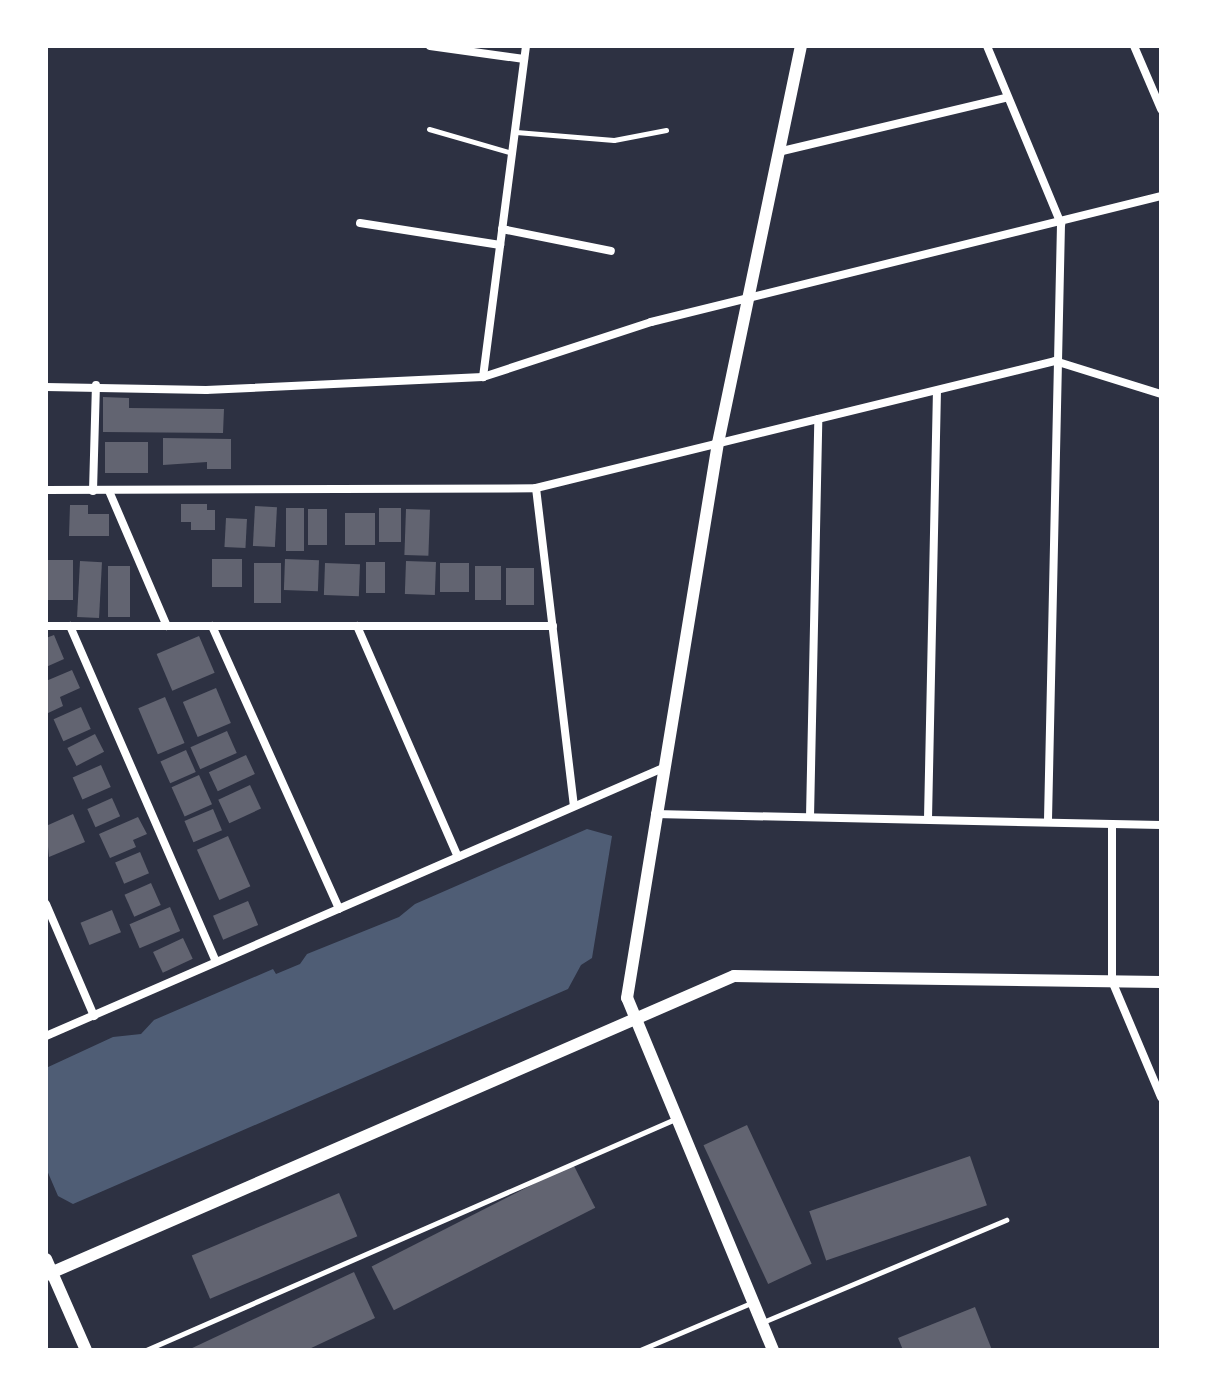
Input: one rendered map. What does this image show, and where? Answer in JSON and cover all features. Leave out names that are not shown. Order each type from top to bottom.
[{"type":"street","points":[[430,46],[524,59]]},
{"type":"street","points":[[483,377],[526,46]]},
{"type":"street","points":[[773,1350],[632,1019],[628,980],[718,443],[801,46]]},
{"type":"street","points":[[987,46],[1061,224],[1055,361],[1048,821]]},
{"type":"street","points":[[1134,46],[1161,109]]},
{"type":"street","points":[[778,152],[1008,97]]},
{"type":"street","points":[[46,387],[96,385],[206,390],[483,377],[651,322],[1061,224],[1161,196]]},
{"type":"street","points":[[360,223],[500,245]]},
{"type":"street","points":[[502,229],[611,251]]},
{"type":"street","points":[[46,490],[536,488],[1055,361],[1161,394]]},
{"type":"street","points":[[93,491],[96,385]]},
{"type":"street","points":[[928,819],[937,391]]},
{"type":"street","points":[[810,817],[818,419]]},
{"type":"street","points":[[536,488],[574,806]]},
{"type":"street","points":[[109,491],[167,626]]},
{"type":"street","points":[[46,626],[553,626]]},
{"type":"street","points":[[70,626],[216,962]]},
{"type":"street","points":[[212,626],[339,909]]},
{"type":"street","points":[[357,626],[458,857]]},
{"type":"street","points":[[46,1036],[663,768]]},
{"type":"street","points":[[655,814],[1161,825]]},
{"type":"street","points":[[1112,824],[1112,981],[1161,1097]]},
{"type":"street","points":[[46,904],[94,1016]]},
{"type":"street","points":[[49,1273],[734,976],[763,974],[1161,982]]},
{"type":"street","points":[[46,1259],[49,1273],[86,1350]]},
{"type":"lane","points":[[429,129],[512,153]]},
{"type":"lane","points":[[515,132],[614,140],[666,130]]},
{"type":"lane","points":[[146,1350],[675,1119]]},
{"type":"lane","points":[[762,1323],[1006,1220]]},
{"type":"lane","points":[[640,1350],[753,1302]]},
{"type":"water","points":[[587,829],[612,836],[592,958],[581,965],[568,989],[73,1204],[58,1196],[46,1168],[46,1068],[113,1037],[141,1034],[154,1020],[273,969],[276,974],[300,964],[307,954],[399,917],[415,904]]},
{"type":"building","points":[[103,397],[129,398],[129,408],[224,409],[223,433],[103,432]]},
{"type":"building","points":[[163,438],[231,439],[231,469],[207,469],[207,462],[163,465]]},
{"type":"building","points":[[105,442],[148,442],[148,473],[105,473]]},
{"type":"building","points":[[181,504],[207,504],[207,510],[215,510],[215,530],[191,530],[191,522],[181,522]]},
{"type":"building","points":[[70,505],[88,505],[88,514],[109,514],[109,536],[69,536]]},
{"type":"building","points":[[255,506],[277,507],[275,547],[253,546]]},
{"type":"building","points":[[286,508],[304,508],[304,551],[286,551]]},
{"type":"building","points":[[379,508],[401,508],[401,542],[379,542]]},
{"type":"building","points":[[308,509],[327,509],[327,545],[308,545]]},
{"type":"building","points":[[406,509],[430,510],[428,556],[404,555]]},
{"type":"building","points":[[345,513],[375,513],[375,545],[345,545]]},
{"type":"building","points":[[226,518],[247,519],[245,548],[224,547]]},
{"type":"building","points":[[212,559],[242,559],[242,587],[212,587]]},
{"type":"building","points":[[285,559],[319,560],[318,591],[284,590]]},
{"type":"building","points":[[46,560],[73,560],[73,600],[46,600]]},
{"type":"building","points":[[80,561],[102,562],[99,618],[77,617]]},
{"type":"building","points":[[406,561],[436,562],[435,595],[405,594]]},
{"type":"building","points":[[366,562],[385,562],[385,593],[366,593]]},
{"type":"building","points":[[254,563],[281,563],[281,603],[254,603]]},
{"type":"building","points":[[325,563],[360,564],[359,596],[324,595]]},
{"type":"building","points":[[440,563],[469,563],[469,592],[440,592]]},
{"type":"building","points":[[108,566],[130,566],[130,617],[108,617]]},
{"type":"building","points":[[475,566],[501,566],[501,600],[475,600]]},
{"type":"building","points":[[506,568],[534,568],[534,605],[506,605]]},
{"type":"building","points":[[54,635],[64,659],[46,667],[46,638]]},
{"type":"building","points":[[199,636],[215,673],[172,691],[157,654]]},
{"type":"building","points":[[72,670],[80,688],[60,697],[63,706],[46,714],[46,681]]},
{"type":"building","points":[[216,688],[231,723],[198,737],[183,702]]},
{"type":"building","points":[[165,697],[185,743],[158,754],[138,708]]},
{"type":"building","points":[[81,707],[91,729],[63,741],[54,719]]},
{"type":"building","points":[[227,731],[237,753],[200,769],[190,747]]},
{"type":"building","points":[[95,734],[104,752],[76,766],[67,748]]},
{"type":"building","points":[[186,750],[196,772],[170,783],[160,761]]},
{"type":"building","points":[[246,755],[255,774],[218,791],[209,772]]},
{"type":"building","points":[[101,765],[111,787],[82,800],[73,778]]},
{"type":"building","points":[[199,775],[212,804],[185,816],[172,787]]},
{"type":"building","points":[[250,785],[261,809],[229,823],[218,800]]},
{"type":"building","points":[[112,798],[120,816],[95,827],[87,809]]},
{"type":"building","points":[[213,809],[222,830],[193,842],[184,821]]},
{"type":"building","points":[[73,814],[85,842],[49,857],[46,826]]},
{"type":"building","points":[[138,817],[147,834],[133,840],[136,847],[110,858],[99,834]]},
{"type":"building","points":[[228,836],[250,886],[219,900],[197,850]]},
{"type":"building","points":[[140,852],[149,873],[124,884],[115,863]]},
{"type":"building","points":[[151,883],[161,905],[134,917],[125,895]]},
{"type":"building","points":[[248,901],[258,925],[223,940],[213,916]]},
{"type":"building","points":[[170,907],[180,931],[140,948],[129,924]]},
{"type":"building","points":[[112,910],[121,932],[89,945],[80,923]]},
{"type":"building","points":[[183,938],[193,959],[163,973],[153,952]]},
{"type":"building","points":[[747,1125],[812,1264],[768,1284],[703,1145]]},
{"type":"building","points":[[970,1156],[987,1205],[826,1261],[809,1211]]},
{"type":"building","points":[[573,1164],[595,1208],[394,1310],[372,1267]]},
{"type":"building","points":[[339,1193],[357,1236],[210,1299],[192,1256]]},
{"type":"building","points":[[354,1272],[375,1318],[307,1350],[188,1350]]},
{"type":"building","points":[[975,1307],[992,1350],[903,1350],[898,1338]]}]
